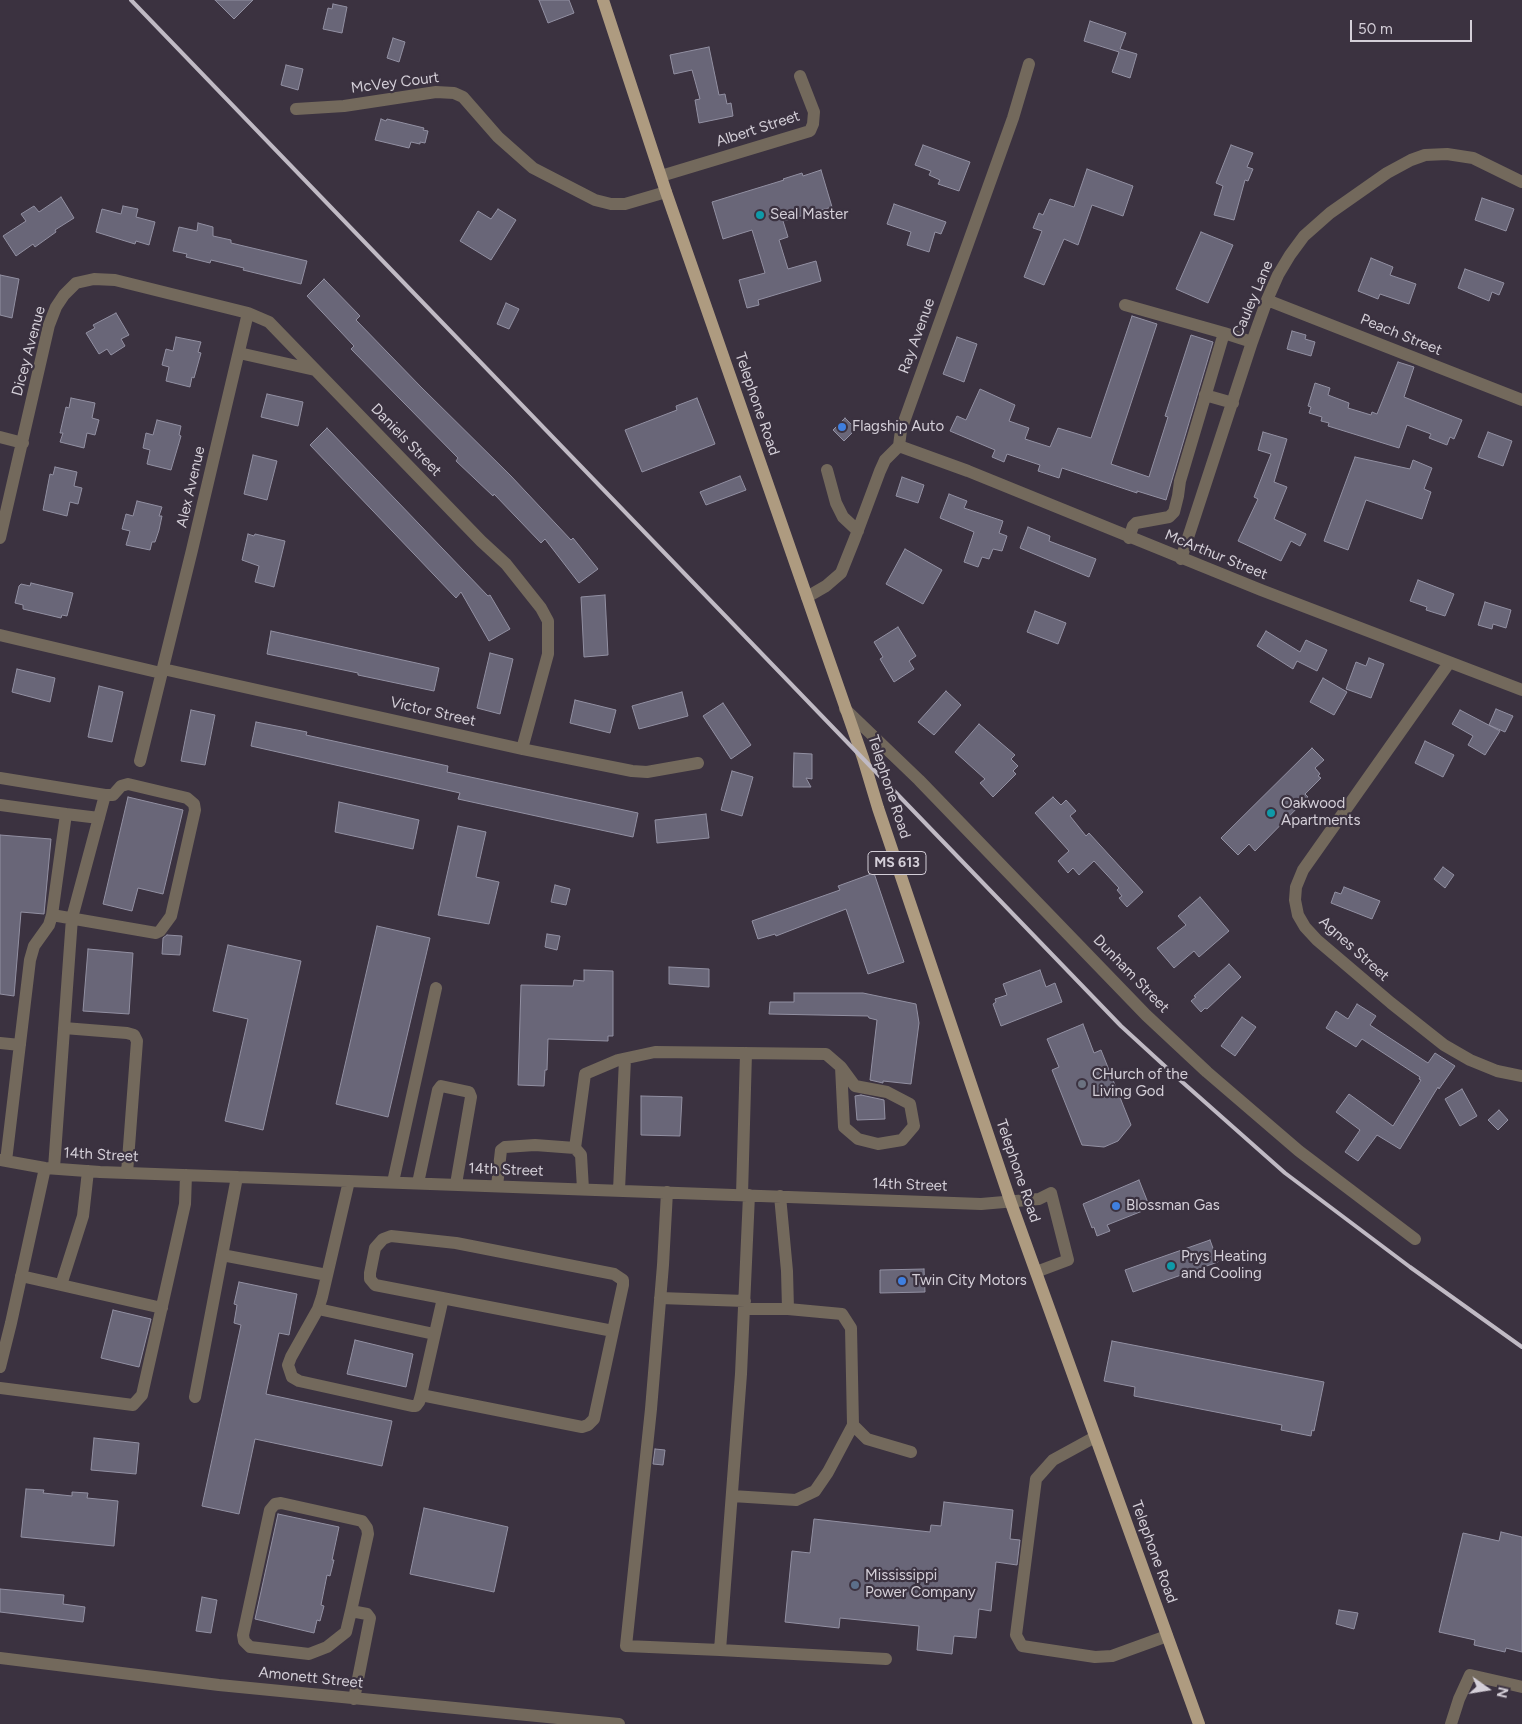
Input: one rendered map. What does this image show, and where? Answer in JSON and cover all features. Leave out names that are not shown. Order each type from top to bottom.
[{"type":"main road","name":"Telephone Road","points":[[603,0],[666,192],[863,758],[878,808],[1011,1203],[1199,1724]]},
{"type":"street","name":"Ray Avenue","points":[[807,597],[826,586],[841,572],[885,460],[899,446],[901,430],[1013,118],[1028,64]]},
{"type":"street","name":"Albert Street","points":[[661,176],[810,131],[814,112],[800,76]]},
{"type":"street","name":"McVey Court","points":[[296,109],[344,106],[436,92],[454,92],[464,97],[498,136],[533,168],[595,200],[611,204],[625,204],[666,192]]},
{"type":"street","name":"Cauley Lane","points":[[1181,558],[1267,300],[1278,275],[1304,236],[1330,213],[1387,173],[1425,155],[1447,154],[1473,158],[1522,182]]},
{"type":"street","name":"Daniels Street","points":[[94,279],[115,280],[248,312],[269,322],[481,541],[506,564],[541,608],[548,621],[548,654],[522,749]]},
{"type":"street","name":"Dicey Avenue","points":[[0,538],[49,325],[56,307],[64,296],[76,284],[94,279]]},
{"type":"street","name":"Peach Street","points":[[1267,300],[1522,400]]},
{"type":"street","points":[[1125,305],[1252,342]]},
{"type":"street","name":"Alex Avenue","points":[[140,761],[248,312]]},
{"type":"street","points":[[1129,538],[1136,523],[1169,517],[1174,512],[1180,481],[1224,333]]},
{"type":"street","points":[[239,353],[316,370]]},
{"type":"street","points":[[1205,395],[1232,403]]},
{"type":"street","points":[[0,437],[23,443]]},
{"type":"street","name":"McArthur Street","points":[[899,446],[968,471],[1129,538],[1522,690]]},
{"type":"street","points":[[827,470],[836,504],[843,517],[858,531]]},
{"type":"street","name":"Victor Street","points":[[0,634],[162,671],[632,771],[647,772],[698,764]]},
{"type":"street","name":"Agnes Street","points":[[1449,662],[1303,870],[1296,886],[1298,914],[1305,927],[1318,940],[1391,1003],[1444,1045],[1470,1060],[1498,1071],[1522,1076]]},
{"type":"street","name":"Dunham Street","points":[[845,709],[919,780],[1146,1015],[1207,1072],[1299,1151],[1415,1239]]},
{"type":"street","points":[[0,778],[105,796],[113,795],[121,786],[128,784],[187,798],[194,804],[195,810],[171,916],[166,926],[156,934],[52,915]]},
{"type":"street","points":[[0,1367],[49,1168],[64,1028],[72,918],[105,796]]},
{"type":"street","points":[[0,805],[99,818]]},
{"type":"street","points":[[3,1161],[32,953],[40,936],[49,925],[52,915],[66,814]]},
{"type":"street","points":[[393,1182],[436,988]]},
{"type":"street","points":[[64,1028],[127,1033],[134,1035],[137,1041],[127,1173]]},
{"type":"street","points":[[0,1043],[20,1045]]},
{"type":"street","points":[[575,1148],[585,1074],[625,1059],[655,1052],[826,1054],[841,1067],[855,1086],[887,1092],[910,1104],[914,1126],[902,1140],[878,1144],[858,1139],[844,1127],[841,1067]]},
{"type":"street","points":[[720,1650],[745,1305],[746,1054]]},
{"type":"street","points":[[619,1190],[625,1059]]},
{"type":"street","points":[[418,1183],[438,1090],[441,1086],[469,1092],[472,1097],[456,1184]]},
{"type":"street","points":[[497,1186],[501,1150],[505,1147],[535,1145],[575,1148],[581,1155],[583,1189]]},
{"type":"street","name":"14th Street","points":[[3,1161],[49,1168],[127,1173],[981,1204],[1011,1203],[1039,1199],[1051,1193],[1068,1260],[1036,1272]]},
{"type":"street","points":[[61,1285],[83,1216],[88,1171]]},
{"type":"street","points":[[0,1388],[133,1405],[142,1395],[185,1204],[186,1175]]},
{"type":"street","points":[[195,1397],[237,1177]]},
{"type":"street","points":[[350,1181],[318,1308],[288,1366],[292,1377],[299,1381],[416,1406],[421,1395],[442,1298]]},
{"type":"street","points":[[667,1192],[651,1409],[626,1646],[886,1659]]},
{"type":"street","points":[[780,1196],[787,1270],[788,1309]]},
{"type":"street","points":[[421,1395],[582,1427],[588,1425],[594,1419],[623,1285],[622,1280],[614,1274],[456,1243],[391,1236],[383,1239],[375,1248],[370,1273],[370,1279],[375,1285],[613,1331]]},
{"type":"street","points":[[222,1255],[327,1275]]},
{"type":"street","points":[[22,1276],[162,1308]]},
{"type":"street","points":[[660,1298],[842,1314],[851,1328],[853,1424],[828,1472],[815,1491],[796,1500],[732,1496]]},
{"type":"street","points":[[318,1308],[434,1334]]},
{"type":"street","points":[[853,1424],[866,1439],[911,1452]]},
{"type":"street","points":[[1095,1437],[1053,1460],[1036,1479],[1016,1636],[1022,1646],[1095,1657],[1112,1656],[1167,1636]]},
{"type":"street","points":[[281,1503],[362,1521],[367,1528],[368,1534],[351,1611],[346,1632],[327,1647],[309,1654],[250,1647],[244,1641],[243,1634],[270,1510],[275,1504],[281,1503]]},
{"type":"street","points":[[351,1611],[367,1614],[370,1618],[354,1699]]},
{"type":"street","name":"Amonett Street","points":[[0,1658],[219,1685],[620,1724]]},
{"type":"street","points":[[1450,1724],[1470,1675],[1522,1686]]},
{"type":"building","points":[[215,0],[253,0],[234,19]]},
{"type":"building","points":[[539,0],[569,0],[574,13],[548,23]]},
{"type":"building","points":[[333,4],[347,7],[342,33],[323,29],[328,8],[332,9]]},
{"type":"building","points":[[1090,21],[1126,33],[1120,49],[1137,54],[1130,78],[1112,72],[1119,52],[1084,41]]},
{"type":"building","points":[[393,38],[405,42],[399,62],[387,58]]},
{"type":"building","points":[[709,47],[719,95],[725,94],[727,104],[731,103],[733,116],[699,123],[695,100],[700,99],[692,70],[674,74],[670,55]]},
{"type":"building","points":[[286,65],[303,69],[298,90],[281,85]]},
{"type":"building","points":[[381,119],[424,128],[423,130],[428,131],[425,143],[411,142],[409,148],[375,140]]},
{"type":"building","points":[[923,145],[970,162],[959,191],[938,184],[940,180],[929,175],[931,171],[915,165]]},
{"type":"building","points":[[1231,145],[1253,153],[1247,167],[1253,169],[1248,181],[1245,180],[1234,220],[1214,215],[1223,186],[1216,183]]},
{"type":"building","points":[[1087,169],[1133,186],[1123,216],[1092,205],[1078,245],[1064,239],[1044,285],[1024,277],[1042,231],[1033,228],[1039,213],[1043,215],[1050,199],[1074,207]]},
{"type":"building","name":"Seal Master","points":[[821,170],[832,207],[783,221],[788,237],[779,240],[788,269],[816,261],[821,281],[758,300],[759,305],[747,308],[739,280],[765,273],[752,230],[723,239],[712,202],[802,173],[803,176]]},
{"type":"building","points":[[61,197],[74,218],[55,230],[56,232],[35,247],[33,244],[16,256],[3,236],[26,221],[21,214],[34,206],[39,212]]},
{"type":"building","points":[[1482,198],[1514,209],[1506,231],[1475,220]]},
{"type":"building","points":[[894,204],[946,222],[941,234],[935,232],[929,252],[907,245],[911,232],[887,224]]},
{"type":"building","points":[[123,206],[138,209],[136,217],[155,222],[149,245],[136,241],[135,244],[96,232],[102,209],[121,214]]},
{"type":"building","points":[[498,209],[516,220],[491,260],[460,241],[478,211],[491,219]]},
{"type":"building","points":[[198,223],[213,227],[213,236],[231,240],[231,243],[307,261],[301,284],[211,260],[210,263],[186,257],[187,254],[173,251],[179,227],[197,231]]},
{"type":"building","points":[[1201,232],[1233,245],[1208,303],[1176,289]]},
{"type":"building","points":[[1371,258],[1393,267],[1390,275],[1416,284],[1409,304],[1380,294],[1378,299],[1358,291]]},
{"type":"building","points":[[1465,269],[1504,283],[1499,295],[1492,292],[1489,301],[1458,288]]},
{"type":"building","points":[[0,275],[19,279],[12,318],[0,315]]},
{"type":"building","points":[[324,279],[360,316],[356,320],[511,476],[571,540],[573,538],[598,569],[579,583],[545,539],[541,543],[494,494],[493,496],[456,461],[458,458],[351,349],[354,346],[307,296]]},
{"type":"building","points":[[506,303],[519,309],[509,329],[497,324]]},
{"type":"building","points":[[116,313],[129,335],[121,339],[125,346],[111,355],[107,349],[99,354],[86,333],[95,328],[93,325]]},
{"type":"building","points":[[1132,316],[1157,324],[1111,464],[1149,477],[1168,417],[1165,416],[1191,335],[1213,342],[1166,500],[1137,491],[1137,493],[1062,468],[1059,478],[1038,471],[1040,465],[1007,454],[1004,462],[992,457],[995,450],[950,431],[957,416],[966,420],[980,389],[1015,405],[1009,421],[1029,428],[1025,439],[1050,447],[1058,428],[1091,438]]},
{"type":"building","points":[[1292,331],[1306,335],[1305,339],[1315,342],[1311,356],[1287,349]]},
{"type":"building","points":[[176,337],[201,342],[198,352],[201,353],[190,387],[166,381],[169,367],[162,365],[166,349],[173,351]]},
{"type":"building","points":[[957,337],[977,344],[964,382],[943,374]]},
{"type":"building","points":[[1398,362],[1414,367],[1404,397],[1462,420],[1454,439],[1450,437],[1447,445],[1429,438],[1431,434],[1407,425],[1399,448],[1328,426],[1329,423],[1321,421],[1322,417],[1309,413],[1311,407],[1308,406],[1315,383],[1330,388],[1328,395],[1349,403],[1348,408],[1371,415],[1372,412],[1377,414]]},
{"type":"building","points":[[267,394],[303,402],[298,426],[261,417]]},
{"type":"building","points":[[71,398],[95,403],[92,418],[99,420],[95,435],[87,433],[84,448],[60,442],[63,433],[60,433],[66,407],[69,408]]},
{"type":"building","points":[[697,398],[715,444],[642,472],[625,430],[677,410],[676,406]]},
{"type":"building","name":"Flagship Auto","points":[[845,418],[856,429],[844,441],[833,430]]},
{"type":"building","points":[[157,420],[181,426],[179,435],[181,436],[171,470],[147,464],[150,450],[143,448],[146,433],[153,435]]},
{"type":"building","points":[[327,428],[488,596],[490,595],[510,629],[489,641],[461,592],[456,598],[310,445]]},
{"type":"building","points":[[1263,432],[1287,439],[1274,482],[1287,487],[1274,519],[1306,534],[1300,546],[1291,541],[1281,561],[1238,541],[1258,499],[1254,497],[1271,454],[1258,450]]},
{"type":"building","points":[[1488,432],[1512,441],[1503,466],[1478,457]]},
{"type":"building","points":[[253,455],[277,461],[267,500],[244,494]]},
{"type":"building","points":[[1355,457],[1410,469],[1413,460],[1432,468],[1424,489],[1431,492],[1422,519],[1366,500],[1348,550],[1324,541]]},
{"type":"building","points":[[55,467],[77,472],[74,486],[82,488],[78,504],[70,502],[67,516],[43,510],[50,474],[53,475]]},
{"type":"building","points":[[740,476],[746,490],[706,505],[700,492]]},
{"type":"building","points":[[902,477],[924,485],[918,503],[896,496]]},
{"type":"building","points":[[949,494],[967,501],[964,508],[1003,521],[999,533],[1007,536],[1002,551],[993,549],[989,559],[982,557],[978,567],[964,562],[974,532],[940,518]]},
{"type":"building","points":[[137,501],[162,507],[159,516],[162,516],[159,530],[150,550],[126,545],[130,531],[122,529],[126,514],[133,516]]},
{"type":"building","points":[[1028,527],[1050,536],[1049,541],[1096,559],[1089,577],[1020,548]]},
{"type":"building","points":[[248,534],[285,541],[274,587],[255,582],[259,566],[242,560]]},
{"type":"building","points":[[905,549],[942,570],[923,604],[886,584]]},
{"type":"building","points":[[1418,580],[1454,594],[1445,616],[1426,610],[1427,607],[1410,601]]},
{"type":"building","points":[[31,583],[73,593],[67,616],[62,615],[61,618],[23,609],[23,605],[15,603],[19,586],[21,584],[30,586]]},
{"type":"building","points":[[605,595],[608,655],[584,657],[581,597]]},
{"type":"building","points":[[1485,602],[1511,610],[1506,628],[1493,624],[1492,629],[1478,625]]},
{"type":"building","points":[[1035,611],[1066,623],[1058,644],[1027,632]]},
{"type":"building","points":[[898,627],[916,656],[909,661],[914,669],[894,682],[880,659],[883,657],[874,642]]},
{"type":"building","points":[[271,631],[439,668],[434,691],[267,654]]},
{"type":"building","points":[[1266,631],[1300,652],[1306,640],[1327,650],[1317,671],[1297,661],[1293,669],[1257,646]]},
{"type":"building","points":[[490,653],[513,659],[500,714],[477,708]]},
{"type":"building","points":[[1369,658],[1384,664],[1371,698],[1346,689],[1356,662],[1366,666]]},
{"type":"building","points":[[17,669],[55,678],[50,702],[12,692]]},
{"type":"building","points":[[1323,678],[1347,692],[1334,715],[1310,702]]},
{"type":"building","points":[[99,686],[123,692],[112,742],[88,737]]},
{"type":"building","points":[[946,691],[961,705],[934,735],[918,722]]},
{"type":"building","points":[[682,692],[688,716],[639,729],[632,706]]},
{"type":"building","points":[[575,700],[616,710],[610,733],[570,723]]},
{"type":"building","points":[[723,703],[751,745],[731,759],[703,716]]},
{"type":"building","points":[[1496,709],[1513,716],[1505,732],[1489,725]]},
{"type":"building","points":[[191,710],[215,715],[205,765],[181,761]]},
{"type":"building","points":[[1460,710],[1500,731],[1485,755],[1468,745],[1473,736],[1452,724]]},
{"type":"building","points":[[256,722],[307,732],[306,735],[448,766],[447,772],[638,813],[633,837],[458,799],[460,793],[251,746]]},
{"type":"building","points":[[979,724],[1015,755],[1011,759],[1018,766],[1013,771],[1016,774],[993,797],[980,783],[985,779],[955,752]]},
{"type":"building","points":[[1425,741],[1454,755],[1443,777],[1415,763]]},
{"type":"building","name":"Oakwood Apartments","points":[[1312,748],[1324,760],[1315,768],[1320,774],[1318,776],[1321,778],[1305,794],[1308,797],[1255,851],[1249,844],[1238,855],[1221,838]]},
{"type":"building","points":[[794,753],[812,754],[812,779],[806,778],[811,787],[793,787]]},
{"type":"building","points":[[732,771],[753,777],[742,816],[721,810]]},
{"type":"building","points":[[128,797],[183,810],[163,894],[138,888],[132,911],[103,904]]},
{"type":"building","points":[[1053,797],[1061,805],[1066,800],[1076,811],[1070,816],[1086,836],[1089,833],[1143,892],[1127,907],[1119,898],[1122,896],[1117,890],[1119,888],[1094,861],[1079,875],[1073,868],[1068,873],[1058,861],[1069,851],[1035,813]]},
{"type":"building","points":[[339,802],[419,820],[413,849],[335,832]]},
{"type":"building","points":[[706,814],[709,838],[657,843],[655,820]]},
{"type":"building","points":[[458,826],[486,832],[476,877],[499,882],[489,924],[438,915]]},
{"type":"building","points":[[0,835],[51,839],[44,914],[21,912],[14,996],[0,994]]},
{"type":"building","points":[[1443,867],[1454,875],[1445,888],[1434,879]]},
{"type":"building","points":[[874,873],[904,962],[868,974],[846,909],[776,936],[775,934],[758,939],[752,921],[840,890],[838,886]]},
{"type":"building","points":[[555,885],[570,889],[566,905],[551,902]]},
{"type":"building","points":[[1344,887],[1380,901],[1372,919],[1331,903],[1335,892],[1341,894]]},
{"type":"building","points":[[1200,897],[1229,931],[1199,957],[1194,951],[1174,968],[1157,948],[1186,925],[1178,916]]},
{"type":"building","points":[[377,926],[430,938],[388,1117],[336,1104]]},
{"type":"building","points":[[547,934],[560,936],[557,950],[545,947]]},
{"type":"building","points":[[167,935],[182,936],[180,955],[162,954],[163,938]]},
{"type":"building","points":[[228,945],[301,961],[263,1130],[225,1121],[248,1019],[213,1011]]},
{"type":"building","points":[[88,949],[133,953],[129,1014],[83,1011]]},
{"type":"building","points":[[1229,964],[1241,977],[1207,1009],[1205,1008],[1201,1012],[1191,1001]]},
{"type":"building","points":[[669,967],[709,969],[709,987],[669,984]]},
{"type":"building","points":[[584,970],[613,971],[613,1036],[608,1036],[608,1041],[548,1039],[547,1070],[545,1070],[544,1086],[518,1085],[521,985],[573,986],[574,980],[584,981]]},
{"type":"building","points":[[1040,970],[1046,987],[1055,983],[1062,1002],[1001,1026],[993,1004],[996,1002],[995,999],[1007,995],[1003,984]]},
{"type":"building","points":[[794,993],[863,993],[916,1004],[919,1023],[911,1084],[883,1081],[883,1083],[870,1080],[877,1020],[868,1016],[769,1014],[770,1002],[794,1002]]},
{"type":"building","points":[[1357,1004],[1376,1016],[1370,1025],[1428,1063],[1435,1053],[1455,1066],[1439,1089],[1438,1087],[1400,1149],[1377,1135],[1358,1161],[1345,1152],[1360,1130],[1336,1112],[1349,1094],[1393,1126],[1421,1080],[1419,1079],[1420,1077],[1362,1039],[1356,1047],[1326,1028],[1336,1011],[1348,1019]]},
{"type":"building","points":[[1242,1017],[1256,1027],[1235,1056],[1221,1046]]},
{"type":"building","name":"CHurch of the Living God","points":[[1083,1024],[1094,1053],[1101,1050],[1131,1125],[1118,1141],[1104,1147],[1082,1145],[1052,1070],[1059,1067],[1047,1039]]},
{"type":"building","points":[[1462,1089],[1477,1116],[1460,1126],[1445,1099]]},
{"type":"building","points":[[861,1095],[884,1100],[885,1119],[857,1120],[855,1096]]},
{"type":"building","points":[[641,1096],[682,1097],[680,1136],[641,1135]]},
{"type":"building","points":[[1499,1110],[1508,1120],[1498,1130],[1488,1120]]},
{"type":"building","name":"Blossman Gas","points":[[1139,1180],[1150,1208],[1107,1225],[1110,1231],[1097,1236],[1083,1204]]},
{"type":"building","name":"Prys Heating and Cooling","points":[[1210,1240],[1218,1262],[1133,1292],[1125,1270]]},
{"type":"building","name":"Twin City Motors","points":[[924,1269],[925,1292],[880,1293],[880,1270]]},
{"type":"building","points":[[239,1282],[297,1294],[289,1335],[279,1333],[266,1394],[392,1421],[382,1466],[255,1439],[239,1514],[202,1506],[241,1325],[234,1323],[237,1305],[234,1304]]},
{"type":"building","points":[[113,1310],[151,1319],[139,1367],[101,1358]]},
{"type":"building","points":[[355,1340],[413,1354],[406,1387],[347,1374]]},
{"type":"building","points":[[1112,1341],[1324,1382],[1314,1431],[1312,1430],[1311,1436],[1281,1430],[1282,1425],[1134,1396],[1135,1387],[1104,1381]]},
{"type":"building","points":[[94,1438],[139,1443],[136,1474],[91,1470]]},
{"type":"building","points":[[655,1449],[665,1450],[663,1465],[653,1464]]},
{"type":"building","points":[[26,1489],[44,1490],[43,1493],[72,1496],[72,1492],[88,1493],[87,1498],[118,1501],[114,1546],[21,1537]]},
{"type":"building","points":[[944,1502],[1013,1510],[1010,1539],[1020,1540],[1017,1565],[996,1562],[991,1611],[979,1609],[976,1638],[954,1636],[952,1654],[917,1650],[919,1626],[840,1618],[839,1628],[785,1622],[792,1551],[810,1553],[814,1519],[930,1532],[931,1525],[941,1526]]},
{"type":"building","points":[[424,1508],[508,1527],[494,1592],[410,1574]]},
{"type":"building","points":[[278,1514],[339,1527],[332,1560],[334,1560],[330,1576],[327,1575],[321,1605],[324,1606],[320,1621],[317,1620],[314,1633],[255,1619]]},
{"type":"building","points":[[1501,1532],[1522,1537],[1522,1652],[1506,1648],[1505,1652],[1474,1645],[1475,1640],[1439,1632],[1463,1533],[1499,1541]]},
{"type":"building","points":[[0,1589],[64,1595],[63,1604],[85,1607],[83,1622],[0,1612]]},
{"type":"building","points":[[202,1597],[217,1600],[211,1633],[196,1631]]},
{"type":"building","points":[[1339,1610],[1358,1613],[1354,1629],[1336,1624]]},
{"type":"railway","points":[[131,0],[1121,1026],[1285,1173],[1410,1267],[1522,1347]]},
{"type":"place","name":"Seal Master","points":[[760,215]]},
{"type":"place","name":"Flagship Auto","points":[[842,427]]},
{"type":"place","name":"Oakwood Apartments","points":[[1271,813]]},
{"type":"place","name":"CHurch of the Living God","points":[[1082,1084]]},
{"type":"place","name":"Blossman Gas","points":[[1116,1206]]},
{"type":"place","name":"Prys Heating and Cooling","points":[[1171,1266]]},
{"type":"place","name":"Twin City Motors","points":[[902,1281]]},
{"type":"place","name":"Mississippi Power Company","points":[[855,1585]]}]
